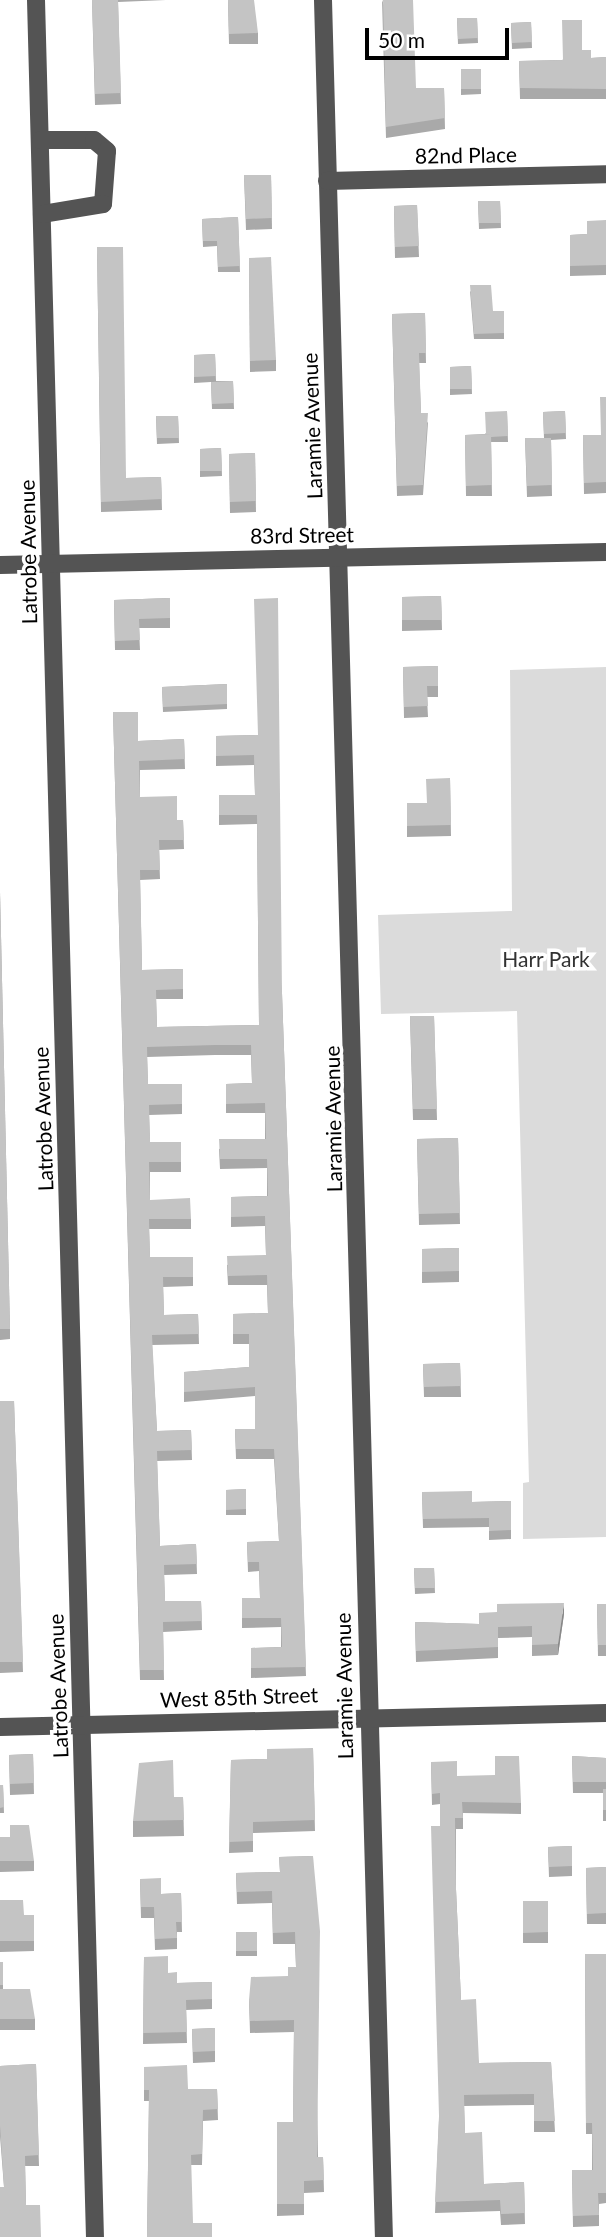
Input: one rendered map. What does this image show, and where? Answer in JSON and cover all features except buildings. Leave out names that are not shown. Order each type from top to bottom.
[{"type":"street","name":"Latrobe Avenue","points":[[36,0],[95,2237]]},
{"type":"street","name":"Laramie Avenue","points":[[323,0],[384,2237]]},
{"type":"street","points":[[41,140],[94,140],[107,151],[103,204],[43,214]]},
{"type":"street","name":"82nd Place","points":[[327,181],[606,174]]},
{"type":"street","name":"83rd Street","points":[[0,565],[606,552]]},
{"type":"street","name":"West 85th Street","points":[[0,1727],[606,1713]]},
{"type":"green space","name":"Harr Park","points":[[606,667],[606,1537],[523,1539],[523,1483],[529,1482],[517,1011],[381,1014],[378,915],[512,911],[510,670]]}]
